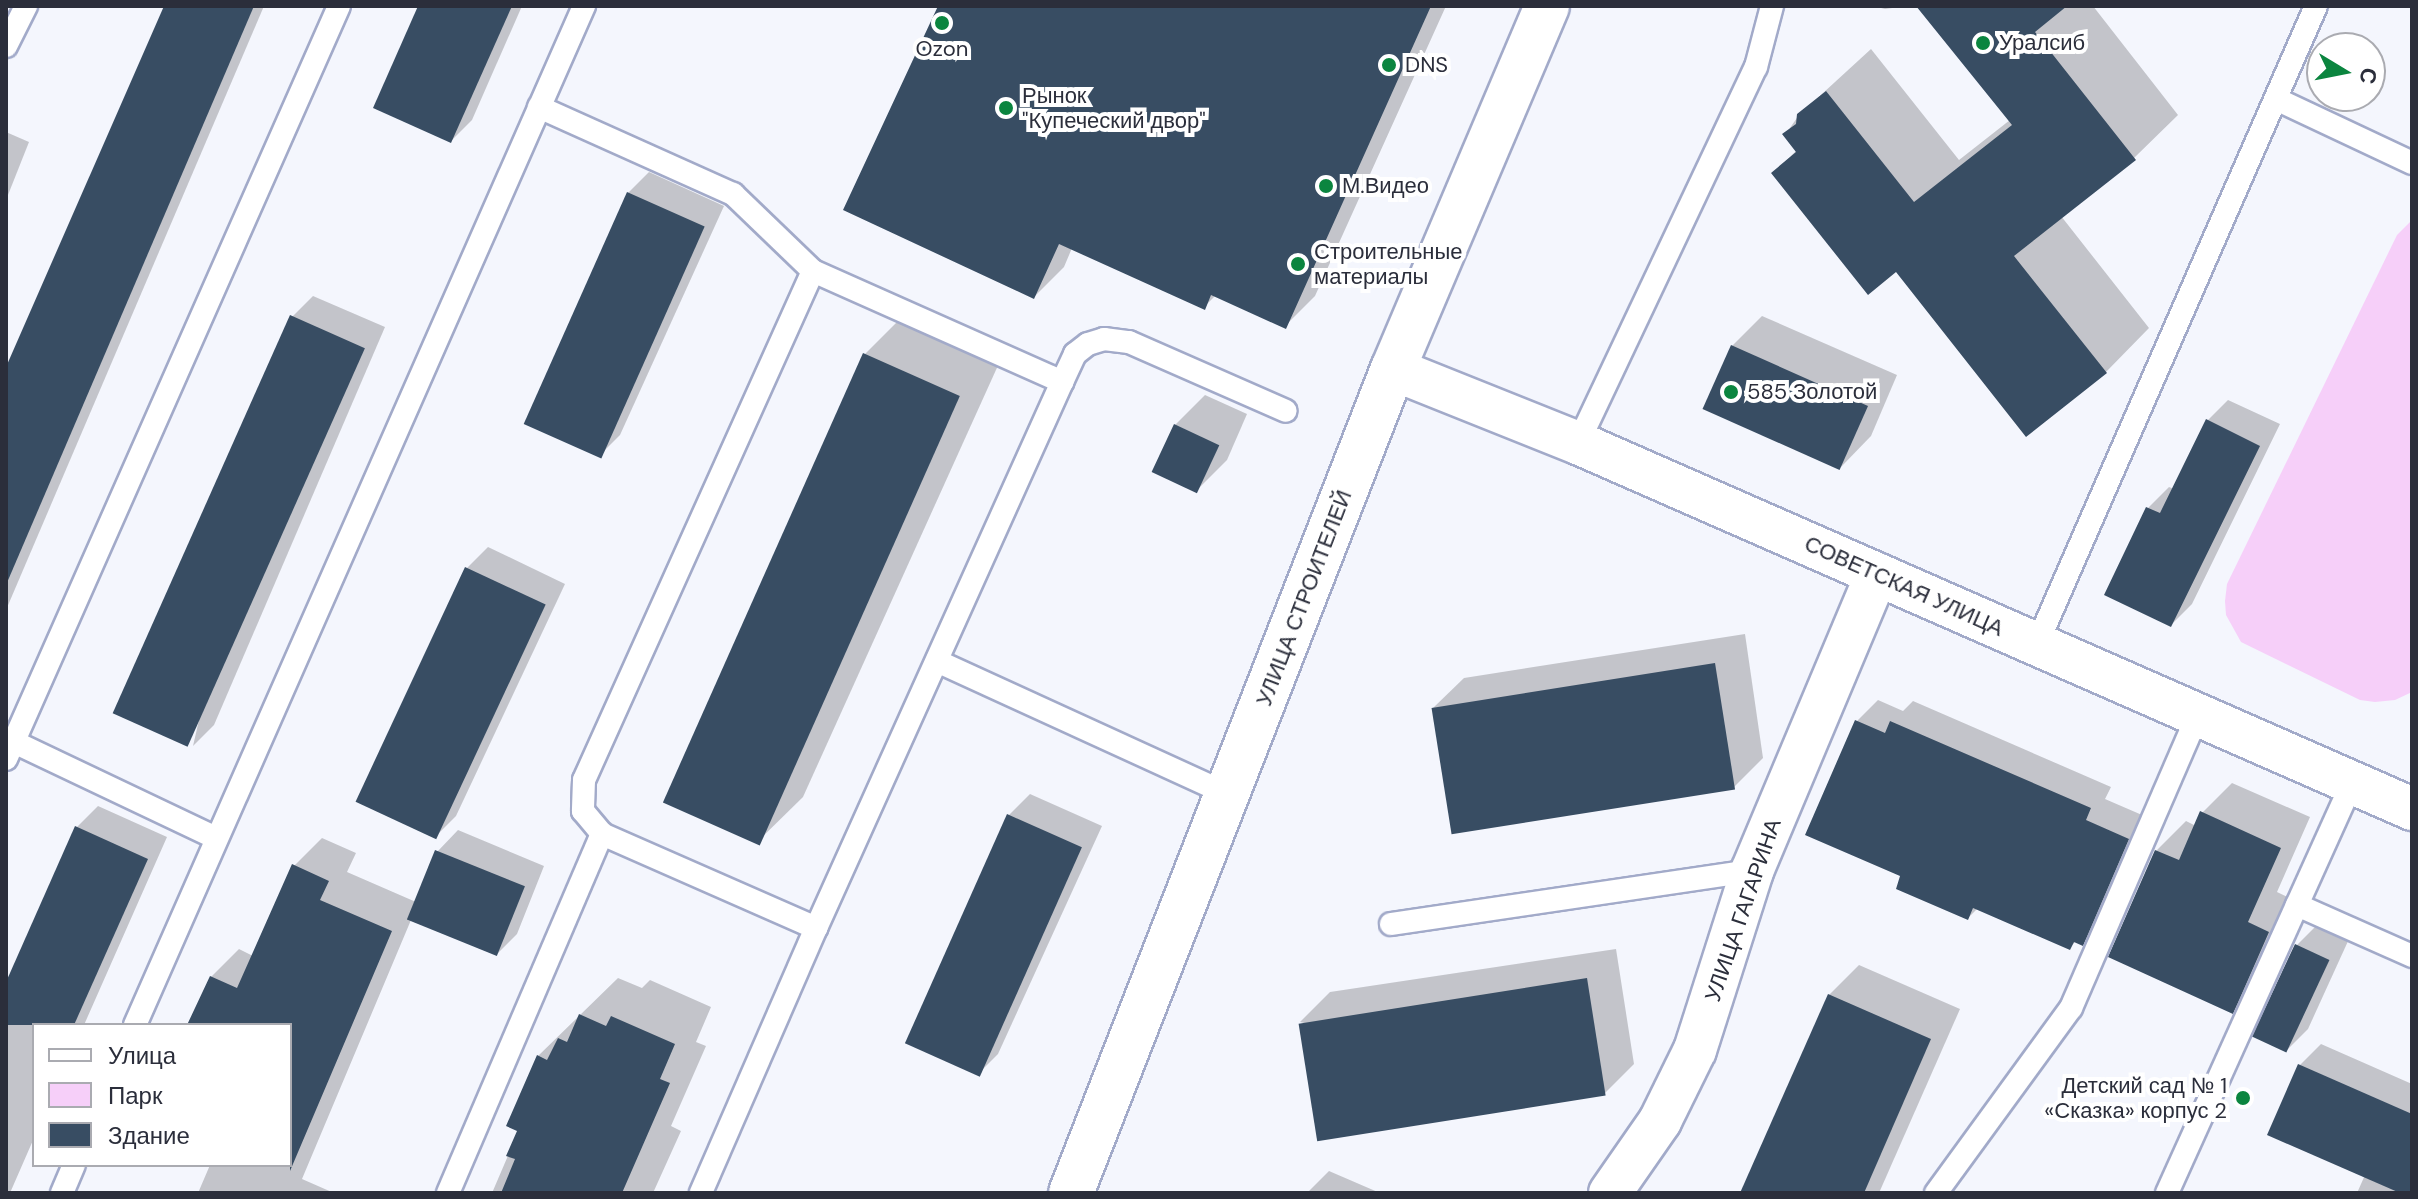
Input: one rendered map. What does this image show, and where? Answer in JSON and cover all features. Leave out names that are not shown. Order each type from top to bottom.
[{"type":"main road","name":"УЛИЦА СТРОИТЕЛЕЙ","points":[[1071,1193],[1393,369],[1547,6]]},
{"type":"street","name":"СОВЕТСКАЯ УЛИЦА","points":[[1393,369],[1578,443],[2412,809]]},
{"type":"street","name":"УЛИЦА ГАГАРИНА","points":[[1610,1193],[1660,1121],[1695,1050],[1752,871],[1877,574]]},
{"type":"lane","points":[[6,46],[26,6]]},
{"type":"lane","points":[[216,838],[10,750],[339,6]]},
{"type":"lane","points":[[136,1023],[584,6]]},
{"type":"lane","points":[[1578,443],[1756,67],[1772,6]]},
{"type":"lane","points":[[2037,644],[2316,6]]},
{"type":"lane","points":[[2276,99],[2412,163]]},
{"type":"lane","points":[[539,107],[733,194],[813,271],[1062,382]]},
{"type":"lane","points":[[813,271],[584,780],[583,811],[602,834],[816,928]]},
{"type":"lane","points":[[701,1193],[816,928],[1075,354],[1088,344],[1104,339],[1129,342],[1286,411]]},
{"type":"lane","points":[[937,661],[1228,794]]},
{"type":"lane","points":[[1936,1193],[2071,1008],[2198,715]]},
{"type":"lane","points":[[2167,1193],[2352,783]]},
{"type":"lane","points":[[448,1193],[602,834]]},
{"type":"lane","points":[[1391,924],[1752,871]]},
{"type":"lane","points":[[2297,905],[2412,956]]},
{"type":"lane","points":[[62,1193],[73,1167]]},
{"type":"green space","points":[[2412,220],[2412,692],[2395,700],[2375,702],[2360,700],[2241,642],[2226,615],[2225,601],[2227,584],[2397,235]]},
{"type":"building","points":[[164,6],[254,6],[6,585],[6,367]]},
{"type":"building","points":[[418,6],[512,6],[451,143],[373,108]]},
{"type":"building","points":[[938,6],[1431,6],[1286,329],[1211,295],[1205,310],[1059,244],[1034,299],[843,210]]},
{"type":"building","points":[[1916,6],[2067,6],[2035,32],[2136,160],[2014,256],[2107,373],[2026,437],[1896,272],[1868,295],[1771,173],[1796,152],[1782,134],[1796,124],[1797,114],[1826,91],[1914,202],[2012,125]]},
{"type":"building","points":[[627,192],[705,227],[601,459],[524,424]]},
{"type":"building","points":[[290,315],[365,348],[188,747],[113,713]]},
{"type":"building","points":[[1731,345],[1868,406],[1840,470],[1703,409]]},
{"type":"building","points":[[863,353],[960,396],[760,846],[663,802]]},
{"type":"building","points":[[2206,419],[2260,446],[2171,627],[2104,595],[2146,507],[2160,513]]},
{"type":"building","points":[[1174,424],[1219,445],[1197,493],[1152,472]]},
{"type":"building","points":[[465,567],[546,605],[436,839],[356,802]]},
{"type":"building","points":[[1715,663],[1735,789],[1452,834],[1432,708]]},
{"type":"building","points":[[1855,720],[1885,733],[1890,721],[2091,808],[2086,820],[2129,839],[2083,946],[2074,942],[2070,950],[1973,908],[1968,920],[1896,889],[1900,876],[1805,835]]},
{"type":"building","points":[[2200,811],[2281,848],[2248,922],[2269,932],[2233,1014],[2108,957],[2155,850],[2179,860]]},
{"type":"building","points":[[1007,814],[1082,847],[980,1077],[905,1043]]},
{"type":"building","points":[[75,826],[148,859],[75,1023],[6,1025],[6,982]]},
{"type":"building","points":[[435,850],[525,886],[497,956],[407,920]]},
{"type":"building","points":[[292,864],[329,881],[320,900],[392,931],[292,1166],[292,1023],[188,1023],[210,976],[237,988]]},
{"type":"building","points":[[2295,944],[2329,960],[2286,1053],[2252,1036]]},
{"type":"building","points":[[1587,978],[1606,1096],[1317,1141],[1299,1024]]},
{"type":"building","points":[[1828,994],[1931,1039],[1864,1193],[1740,1193]]},
{"type":"building","points":[[579,1014],[606,1026],[611,1016],[675,1044],[660,1079],[670,1083],[622,1193],[501,1193],[515,1159],[506,1156],[517,1131],[506,1126],[537,1055],[547,1060],[558,1038],[567,1042]]},
{"type":"building","points":[[2298,1064],[2412,1114],[2412,1193],[2400,1193],[2267,1135]]},
{"type":"place","name":"Ozon","points":[[942,23]]},
{"type":"place","name":"Уралсиб","points":[[1983,43]]},
{"type":"place","name":"DNS","points":[[1389,65]]},
{"type":"place","name":"Рынок \"Купеческий двор\"","points":[[1006,108]]},
{"type":"place","name":"М.Видео","points":[[1326,186]]},
{"type":"place","name":"Строительные материалы","points":[[1298,264]]},
{"type":"place","name":"585 Золотой","points":[[1731,392]]},
{"type":"place","name":"Детский сад № 1 «Сказка» корпус 2","points":[[2243,1098]]}]
